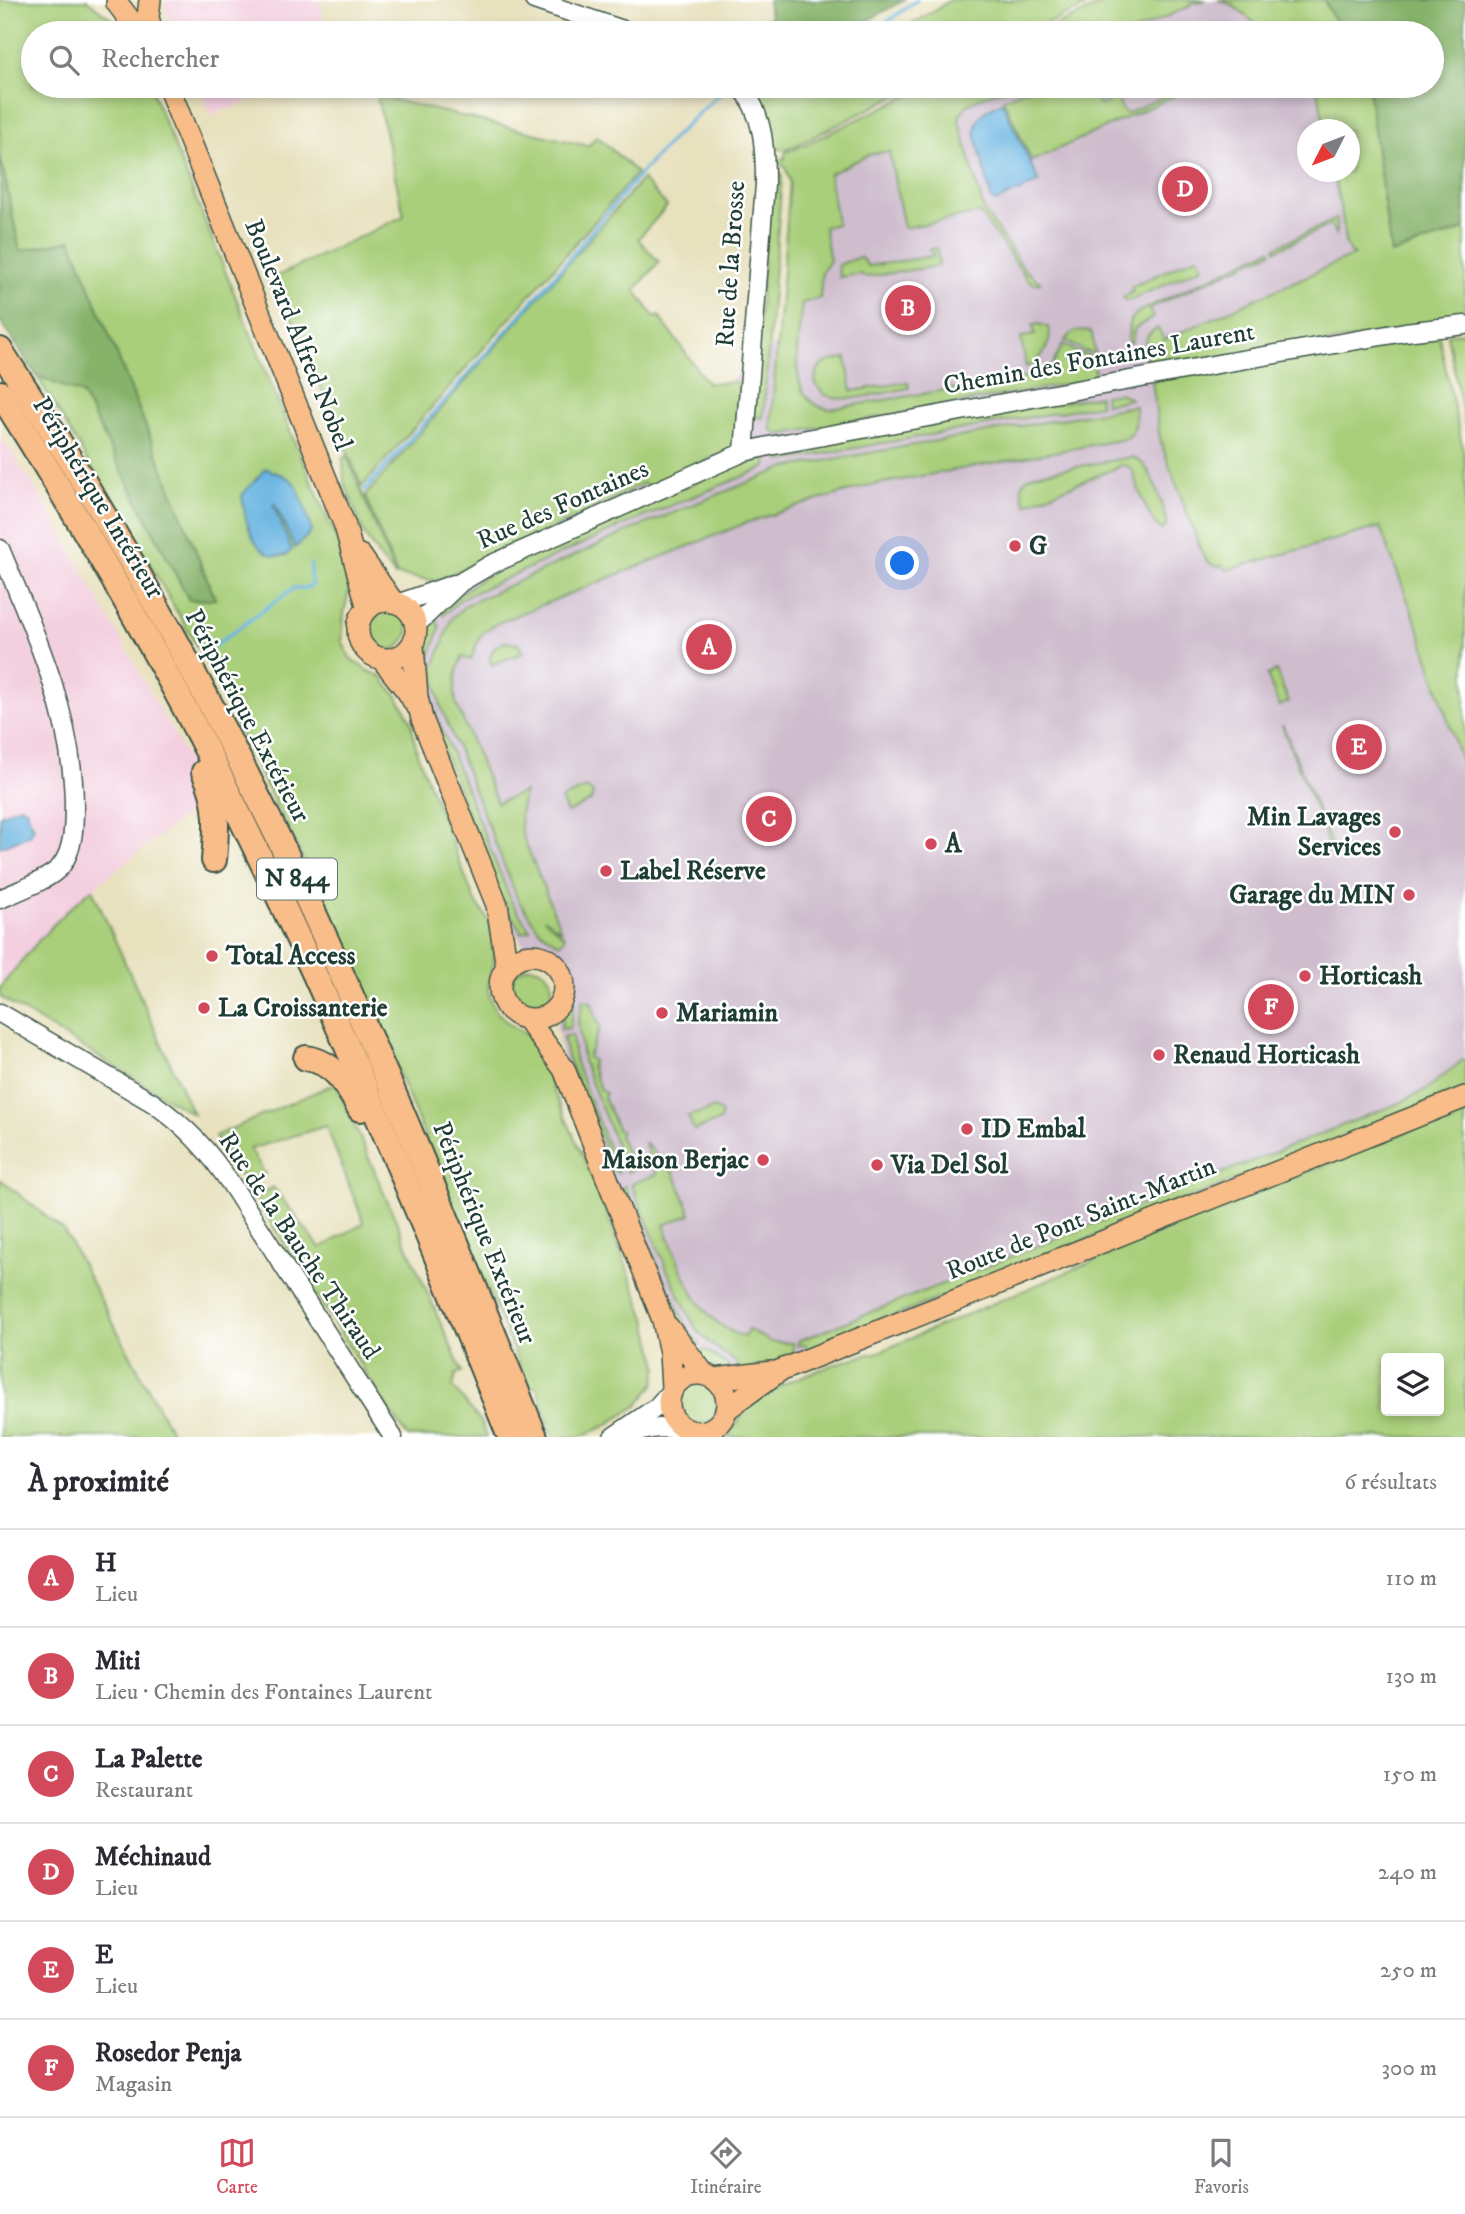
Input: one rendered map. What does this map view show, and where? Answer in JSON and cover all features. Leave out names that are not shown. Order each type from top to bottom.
[{"type":"highway","name":"Périphérique Extérieur","points":[[0,350],[79,474],[142,581],[209,702],[264,812],[334,958],[394,1093],[535,1437]]},
{"type":"highway","name":"Périphérique Intérieur","points":[[0,393],[81,523],[170,681],[239,813],[291,920],[399,1168],[510,1437]]},
{"type":"highway","points":[[170,681],[169,703],[210,783],[218,821],[214,860]]},
{"type":"highway","points":[[306,1058],[318,1060],[338,1074],[374,1135],[399,1168]]},
{"type":"main road","points":[[113,2],[127,4],[139,0]]},
{"type":"main road","points":[[149,21],[150,0]]},
{"type":"main road","points":[[113,2],[130,21]]},
{"type":"main road","name":"Boulevard Alfred Nobel","points":[[173,98],[345,526],[368,609]]},
{"type":"main road","points":[[345,526],[365,563],[396,602],[408,609],[415,635],[417,697],[422,719]]},
{"type":"main road","points":[[396,602],[381,601],[368,609],[359,622],[360,642],[368,652],[382,659],[408,692],[422,719],[497,905],[530,956]]},
{"type":"main road","points":[[382,659],[397,658],[406,653],[415,635]]},
{"type":"main road","points":[[497,905],[507,967]]},
{"type":"main road","points":[[530,956],[551,962],[561,976],[563,993],[554,1010],[542,1018],[527,1019],[513,1013],[503,1001],[500,991],[500,981],[507,967],[517,959],[530,956]]},
{"type":"main road","points":[[554,1010],[564,1069],[663,1320],[670,1353],[671,1415],[684,1429],[697,1433],[711,1430],[722,1420],[727,1409],[725,1392],[691,1360],[663,1320]]},
{"type":"main road","points":[[527,1019],[564,1069]]},
{"type":"main road","name":"Route de Pont Saint-Martin","points":[[727,1409],[779,1371],[1465,1097]]},
{"type":"main road","points":[[671,1390],[682,1378],[694,1374],[710,1376],[779,1371]]},
{"type":"street","points":[[534,0],[596,21]]},
{"type":"street","name":"Rue de la Brosse","points":[[744,452],[765,184],[763,133],[756,111],[748,98]]},
{"type":"street","name":"Chemin des Fontaines Laurent","points":[[744,452],[1223,363],[1405,332],[1465,325]]},
{"type":"street","name":"Rue des Fontaines","points":[[415,635],[461,582],[490,565],[744,452]]},
{"type":"street","points":[[0,549],[35,635],[65,724],[74,775],[70,850],[60,868],[0,899]]},
{"type":"street","points":[[396,602],[461,582]]},
{"type":"street","name":"Rue de la Bauche Thiraud","points":[[0,1013],[153,1103],[175,1119],[206,1149],[233,1186],[393,1437]]},
{"type":"street","points":[[615,1437],[657,1407],[671,1390]]},
{"type":"street","points":[[615,1437],[639,1430],[684,1429]]},
{"type":"shaded area","points":[[167,0],[319,0],[324,21],[170,21],[164,6]]},
{"type":"shaded area","points":[[1182,0],[1248,0],[1270,21],[1138,21]]},
{"type":"shaded area","points":[[203,98],[258,98],[211,115]]},
{"type":"shaded area","points":[[978,98],[1323,98],[1327,119],[1297,119],[1297,182],[1340,182],[1355,255],[1313,274],[1465,693],[1465,1095],[779,1371],[715,1379],[663,1320],[564,1069],[554,1010],[563,989],[559,972],[541,957],[530,955],[497,905],[413,645],[417,624],[461,582],[791,334],[806,177]]},
{"type":"shaded area","points":[[0,435],[43,500],[195,772],[204,801],[73,904],[34,945],[0,988]]},
{"type":"green space","points":[[0,0],[87,0],[114,21],[21,21],[21,98],[155,98],[292,436],[344,556],[349,590],[342,641],[350,658],[380,676],[398,697],[411,721],[417,753],[474,899],[489,921],[495,953],[488,988],[490,998],[496,1011],[510,1025],[528,1034],[539,1050],[553,1090],[594,1181],[647,1321],[658,1366],[655,1383],[637,1406],[603,1427],[580,1437],[553,1437],[537,1387],[529,1388],[343,939],[235,723],[232,708],[108,491],[103,487],[37,376],[82,394],[189,600],[215,599],[71,240],[20,251],[0,155]]},
{"type":"green space","points":[[768,0],[904,0],[866,21],[771,21]]},
{"type":"green space","points":[[949,0],[1099,0],[1053,21],[916,21]]},
{"type":"green space","points":[[1111,0],[1206,0],[1196,1],[1157,21],[1066,21]]},
{"type":"green space","points":[[1218,0],[1324,0],[1335,21],[1252,21],[1231,4]]},
{"type":"green space","points":[[1324,0],[1465,0],[1465,229],[1391,254],[1370,98],[1444,98],[1444,21],[1335,21]]},
{"type":"green space","points":[[377,98],[588,146],[597,136],[637,173],[362,487],[275,277],[404,216]]},
{"type":"green space","points":[[752,98],[891,98],[797,145],[785,149],[769,149]]},
{"type":"green space","points":[[903,98],[980,98],[966,107],[959,120],[984,211],[1025,270],[1041,283],[1034,284],[1027,279],[980,213],[904,228],[889,151],[868,155],[829,174],[837,224],[824,227],[830,261],[822,272],[820,298],[802,303],[798,333],[797,366],[800,382],[805,395],[815,404],[830,409],[1036,375],[1052,366],[1063,344],[1093,357],[1096,379],[778,435],[772,430],[771,424],[790,181],[785,167],[779,163],[771,163],[769,159],[785,159],[785,152]]},
{"type":"green space","points":[[1096,98],[1100,106],[1110,101],[1108,98],[1117,98],[1126,114],[1161,98],[1170,98],[1032,161],[1003,99]]},
{"type":"green space","points":[[1319,98],[1370,98],[1391,254],[1465,229],[1465,321],[1149,370],[1145,341],[1151,332],[1158,328],[1164,340],[1354,255],[1350,253],[1345,242],[1335,182],[1360,182],[1360,119],[1323,119]]},
{"type":"green space","points":[[0,155],[20,251],[71,240],[215,599],[189,600],[82,394],[37,376],[0,320]]},
{"type":"green space","points":[[770,170],[780,171],[782,176],[763,418],[752,417]]},
{"type":"green space","points":[[642,179],[667,206],[638,239],[659,262],[635,290],[655,318],[659,316],[707,383],[739,382],[736,418],[740,419],[737,445],[647,488],[644,483],[579,517],[436,581],[397,575],[365,496]]},
{"type":"green space","points":[[1336,219],[1336,235],[1330,225],[1276,250],[1275,247]]},
{"type":"green space","points":[[937,248],[939,266],[866,277],[861,274],[839,277],[838,265],[860,257],[868,266],[934,256],[929,249]]},
{"type":"green space","points":[[1271,249],[1272,252],[1149,308],[1153,318],[1135,328],[1131,343],[1128,343],[1129,322],[1138,312]]},
{"type":"green space","points":[[1198,256],[1203,267],[1131,300],[1125,300],[1123,297],[1133,292],[1131,287]]},
{"type":"green space","points":[[1033,325],[1048,327],[1048,345],[1037,361],[1026,367],[1021,337],[1035,335]]},
{"type":"green space","points":[[1081,330],[1092,334],[1095,353],[1084,351],[1065,340]]},
{"type":"green space","points":[[1465,332],[1465,424],[1447,335]]},
{"type":"green space","points":[[1403,337],[1439,337],[1465,459],[1465,774],[1421,635],[1380,527],[1226,570],[1224,566],[1210,563],[1203,555],[1160,440],[1152,381]]},
{"type":"green space","points":[[846,358],[852,391],[908,382],[909,388],[844,399],[826,395],[815,382],[817,370],[824,364]]},
{"type":"green space","points":[[1120,393],[1131,399],[1105,404],[1104,395]]},
{"type":"green space","points":[[1099,396],[1100,405],[782,461],[774,452]]},
{"type":"green space","points":[[1135,406],[1134,429],[1125,439],[867,486],[805,504],[746,523],[487,629],[478,641],[471,660],[462,657],[456,679],[456,703],[497,803],[524,792],[520,814],[521,832],[561,930],[544,918],[565,937],[560,944],[539,930],[518,900],[441,707],[433,670],[452,618],[466,605],[633,529],[784,468]]},
{"type":"green space","points":[[767,455],[766,467],[633,521],[462,598],[443,615],[439,610],[493,572],[736,464]]},
{"type":"green space","points":[[347,456],[396,577],[365,536],[344,482],[343,458]]},
{"type":"green space","points":[[1132,457],[1145,467],[1154,483],[1166,519],[1166,526],[1162,530],[1148,512],[1131,468],[1123,465],[1026,504],[1022,490],[1023,483],[1029,476]]},
{"type":"green space","points":[[387,608],[402,614],[408,629],[402,644],[387,650],[372,644],[366,629],[372,614]]},
{"type":"green space","points":[[434,614],[440,628],[425,665],[419,654]]},
{"type":"green space","points":[[505,642],[518,644],[523,653],[491,665],[493,650]]},
{"type":"green space","points":[[425,669],[433,707],[512,903],[530,930],[522,933],[501,897],[430,716],[422,684]]},
{"type":"green space","points":[[1276,671],[1289,702],[1279,706],[1267,675]]},
{"type":"green space","points":[[1282,726],[1331,843],[1330,854],[1323,828]]},
{"type":"green space","points":[[586,788],[593,793],[591,801],[567,813],[561,799]]},
{"type":"green space","points":[[92,889],[193,1114],[0,997],[0,988],[32,949],[66,912]]},
{"type":"green space","points":[[531,967],[546,973],[552,988],[546,1003],[531,1009],[516,1003],[510,988],[516,973]]},
{"type":"green space","points":[[583,1000],[591,1002],[600,1028],[588,1057],[593,1061],[591,1066],[601,1091],[606,1093],[604,1097],[617,1129],[621,1131],[619,1135],[627,1154],[631,1156],[629,1161],[633,1169],[627,1172],[583,1061],[578,1022]]},
{"type":"green space","points":[[574,1001],[570,1028],[561,1029],[563,1013]]},
{"type":"green space","points":[[572,1035],[575,1061],[618,1173],[614,1171],[567,1057],[563,1037]]},
{"type":"green space","points":[[1463,1060],[1465,1091],[1184,1200],[1176,1200],[1162,1206],[1161,1210],[807,1351],[805,1344],[798,1346],[798,1341],[1404,1101],[1427,1089]]},
{"type":"green space","points":[[336,1083],[462,1372],[456,1374],[453,1387],[480,1421],[487,1437],[408,1437],[255,1198],[273,1187],[320,1248],[364,1223],[326,1126],[250,1149],[265,1174],[245,1184],[215,1136]]},
{"type":"green space","points":[[715,1108],[722,1113],[720,1121],[694,1130],[688,1116]]},
{"type":"green space","points":[[1465,1108],[1465,1437],[726,1437],[749,1407],[778,1387],[831,1366],[879,1352],[1192,1219]]},
{"type":"green space","points":[[644,1142],[674,1173],[691,1214],[664,1225],[684,1275],[701,1306],[713,1319],[744,1337],[748,1329],[771,1342],[793,1343],[794,1356],[739,1372],[737,1363],[696,1329],[668,1272],[631,1184],[657,1174]]},
{"type":"green space","points":[[0,1179],[64,1231],[174,1437],[0,1437]]},
{"type":"green space","points":[[625,1186],[662,1275],[690,1333],[700,1344],[690,1351],[620,1189]]},
{"type":"green space","points":[[705,1349],[730,1367],[725,1373],[694,1356]]},
{"type":"green space","points":[[698,1382],[713,1388],[719,1403],[713,1418],[698,1424],[683,1418],[677,1403],[683,1388]]},
{"type":"water","points":[[1002,102],[1039,182],[996,202],[992,200],[975,132],[984,113]]},
{"type":"water","points":[[266,468],[285,476],[295,484],[312,531],[295,548],[275,504],[273,505],[292,550],[286,555],[273,556],[262,550],[252,536],[246,520],[242,495]]},
{"type":"water","points":[[20,806],[26,809],[34,828],[30,835],[0,847],[0,815]]},
{"type":"waterway","points":[[888,21],[917,0]]},
{"type":"waterway","points":[[365,490],[513,324],[640,174],[716,98]]},
{"type":"waterway","points":[[214,646],[294,588],[312,585],[311,564]]},
{"type":"place","name":"Méchinaud","points":[[1185,189]]},
{"type":"place","name":"Miti","points":[[908,308]]},
{"type":"place","name":"G","points":[[1015,546]]},
{"type":"place","name":"H","points":[[709,647]]},
{"type":"place","name":"E","points":[[1359,747]]},
{"type":"place","name":"La Palette","points":[[769,819]]},
{"type":"place","name":"Min Lavages Services","points":[[1395,832]]},
{"type":"place","name":"A","points":[[931,844]]},
{"type":"place","name":"Label Réserve","points":[[606,871]]},
{"type":"place","name":"Garage du MIN","points":[[1409,895]]},
{"type":"place","name":"Total Access","points":[[212,956]]},
{"type":"place","name":"Horticash","points":[[1305,976]]},
{"type":"place","name":"Rosedor Penja","points":[[1271,1007]]},
{"type":"place","name":"La Croissanterie","points":[[204,1008]]},
{"type":"place","name":"Mariamin","points":[[662,1013]]},
{"type":"place","name":"Renaud Horticash","points":[[1159,1055]]},
{"type":"place","name":"ID Embal","points":[[967,1129]]},
{"type":"place","name":"Maison Berjac","points":[[763,1160]]},
{"type":"place","name":"Via Del Sol","points":[[877,1165]]}]
